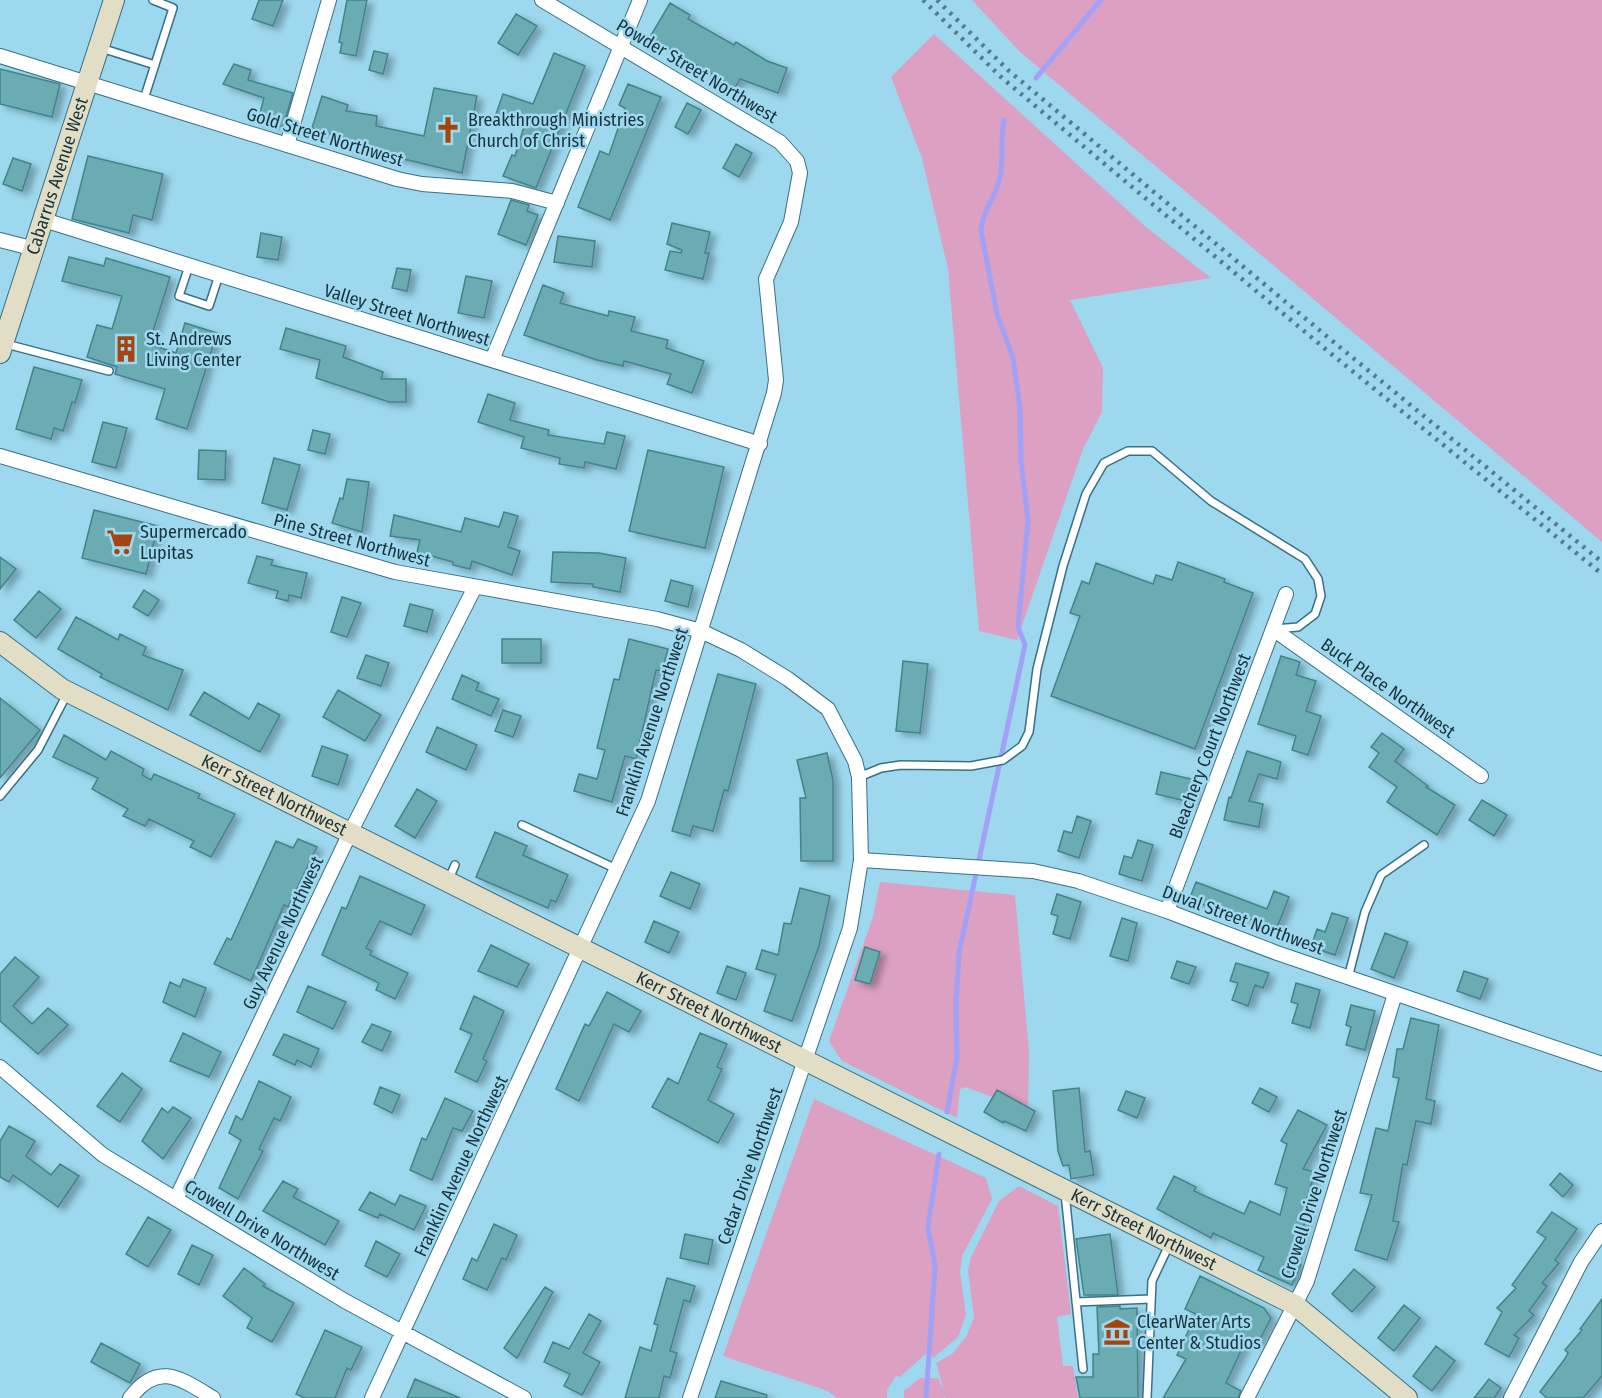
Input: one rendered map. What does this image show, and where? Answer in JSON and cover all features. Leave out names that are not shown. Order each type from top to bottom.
[{"type":"street","name":"Cabarrus Avenue West","points":[[2,348],[114,0]]},
{"type":"street","points":[[287,145],[329,0]]},
{"type":"street","name":"Powder Street Northwest","points":[[542,0],[780,142],[797,161]]},
{"type":"street","points":[[492,360],[640,0]]},
{"type":"street","name":"Gold Street Northwest","points":[[0,56],[88,81],[325,158],[422,184],[512,191],[557,203]]},
{"type":"street","name":"Franklin Avenue Northwest","points":[[372,1398],[648,801],[760,444],[776,380],[766,279],[791,222],[800,173],[797,161]]},
{"type":"street","name":"Valley Street Northwest","points":[[44,220],[760,444]]},
{"type":"street","points":[[0,240],[35,249]]},
{"type":"street","name":"Pine Street Northwest","points":[[0,456],[395,572],[657,619],[701,631]]},
{"type":"street","name":"Guy Avenue Northwest","points":[[176,1199],[350,833],[475,587]]},
{"type":"street","name":"Bleachery Court Northwest","points":[[1167,911],[1286,594]]},
{"type":"street","name":"Buck Place Northwest","points":[[1273,629],[1481,776]]},
{"type":"street","name":"Cedar Drive Northwest","points":[[690,1398],[850,927],[861,860],[859,777],[855,761],[828,709],[788,679],[741,650],[701,631]]},
{"type":"street","name":"Kerr Street Northwest","points":[[0,642],[44,677],[68,692],[350,833],[452,873],[582,947],[804,1061],[1295,1305],[1407,1398]]},
{"type":"street","name":"Duval Street Northwest","points":[[861,860],[1033,871],[1078,881],[1167,911],[1348,978],[1602,1064]]},
{"type":"street","name":"Crowell Drive Northwest","points":[[1246,1398],[1307,1281],[1395,994]]},
{"type":"street","name":"Crowell Drive Northwest","points":[[0,1067],[102,1155],[403,1332],[524,1398]]},
{"type":"street","points":[[1511,1398],[1581,1262],[1602,1231]]},
{"type":"street","points":[[130,1398],[139,1387],[155,1376],[173,1376],[213,1398]]},
{"type":"lane","points":[[144,99],[172,8],[153,0]]},
{"type":"lane","points":[[99,47],[155,65]]},
{"type":"lane","points":[[189,266],[179,296],[209,306],[219,275]]},
{"type":"lane","points":[[2,348],[108,371]]},
{"type":"lane","points":[[859,777],[881,768],[901,765],[971,766],[1003,760],[1022,746],[1029,732],[1037,669],[1063,566],[1086,494],[1104,463],[1128,451],[1152,451],[1211,501],[1305,559],[1318,579],[1322,596],[1315,614],[1298,627],[1273,629]]},
{"type":"lane","points":[[0,796],[38,750],[68,692]]},
{"type":"lane","points":[[522,825],[610,866]]},
{"type":"lane","points":[[1348,978],[1365,912],[1381,875],[1396,862],[1424,845]]},
{"type":"lane","points":[[1065,1191],[1083,1369]]},
{"type":"lane","points":[[1147,1398],[1152,1281],[1170,1243]]},
{"type":"lane","points":[[1076,1302],[1151,1299]]},
{"type":"shaded area","points":[[972,0],[1602,0],[1602,542],[1020,52]]},
{"type":"shaded area","points":[[934,34],[1146,227],[1211,278],[1070,300],[1103,368],[1102,412],[1083,449],[1017,640],[979,631],[948,269],[922,158],[891,77]]},
{"type":"shaded area","points":[[880,882],[1015,895],[1029,1052],[1028,1108],[997,1090],[993,1097],[965,1087],[960,1089],[957,1118],[842,1061],[829,1041],[873,917]]},
{"type":"shaded area","points":[[814,1099],[986,1178],[992,1199],[962,1256],[960,1272],[966,1315],[958,1337],[933,1358],[930,1350],[900,1377],[896,1376],[887,1390],[887,1398],[837,1398],[828,1391],[723,1356]]},
{"type":"shaded area","points":[[1019,1186],[1058,1206],[1071,1314],[1057,1317],[1063,1366],[1073,1366],[1078,1398],[945,1398],[944,1396],[944,1398],[904,1398],[904,1391],[920,1378],[938,1378],[944,1391],[936,1363],[952,1354],[966,1337],[974,1318],[968,1270],[971,1257],[999,1201]]},
{"type":"building","points":[[259,0],[283,0],[273,26],[252,19]]},
{"type":"building","points":[[347,0],[367,0],[356,56],[340,53],[342,43],[339,42]]},
{"type":"building","points":[[670,3],[690,15],[688,19],[734,45],[736,42],[767,61],[787,68],[778,93],[740,79],[735,88],[650,37]]},
{"type":"building","points":[[516,14],[537,26],[518,55],[498,43]]},
{"type":"building","points":[[374,51],[388,54],[383,74],[369,70]]},
{"type":"building","points":[[554,53],[585,66],[536,188],[503,176],[512,155],[515,156],[525,123],[496,114],[503,94],[533,104]]},
{"type":"building","points":[[234,64],[251,70],[248,80],[293,93],[283,127],[258,120],[264,98],[223,84]]},
{"type":"building","points":[[0,69],[60,84],[52,117],[0,104]]},
{"type":"building","points":[[628,84],[661,97],[610,220],[578,207],[600,151],[609,155],[625,108],[619,105]]},
{"type":"building","points":[[434,88],[477,96],[462,173],[383,154],[348,149],[350,140],[312,128],[322,96],[348,105],[346,111],[377,116],[376,126],[424,136]]},
{"type":"building","points":[[687,103],[701,110],[688,134],[675,127]]},
{"type":"building","points":[[736,144],[752,153],[739,177],[723,168]]},
{"type":"building","points":[[88,156],[163,174],[152,220],[133,215],[129,233],[72,219]]},
{"type":"building","points":[[13,158],[31,164],[22,191],[3,184]]},
{"type":"building","points":[[511,200],[529,205],[527,211],[538,215],[526,245],[498,234]]},
{"type":"building","points":[[672,223],[710,232],[705,253],[709,253],[703,279],[665,270],[670,251],[681,253],[682,250],[667,244]]},
{"type":"building","points":[[261,233],[282,237],[278,260],[257,257]]},
{"type":"building","points":[[558,236],[595,241],[592,267],[554,262]]},
{"type":"building","name":"St. Andrews Living Center","points":[[69,257],[104,266],[106,258],[170,277],[149,344],[176,353],[185,323],[217,333],[187,429],[156,419],[165,389],[115,374],[117,367],[87,357],[97,325],[112,329],[122,296],[62,281]]},
{"type":"building","points":[[397,268],[411,270],[407,291],[392,288]]},
{"type":"building","points":[[466,276],[492,281],[484,318],[458,313]]},
{"type":"building","points":[[543,285],[564,293],[560,303],[608,316],[609,311],[635,317],[631,331],[668,340],[666,348],[704,361],[692,393],[667,384],[671,374],[624,361],[623,366],[597,360],[524,335]]},
{"type":"building","points":[[286,328],[346,346],[343,357],[383,372],[381,379],[406,379],[406,402],[389,402],[316,378],[320,360],[280,349]]},
{"type":"building","points":[[34,367],[82,380],[63,431],[54,428],[51,439],[16,429]]},
{"type":"building","points":[[488,394],[515,403],[510,420],[549,430],[548,435],[604,444],[607,432],[625,436],[616,469],[585,462],[584,468],[559,464],[560,458],[521,448],[524,437],[478,422]]},
{"type":"building","points":[[103,422],[127,428],[116,468],[92,462]]},
{"type":"building","points":[[313,430],[330,434],[325,454],[308,450]]},
{"type":"building","points":[[199,450],[226,451],[225,480],[198,479]]},
{"type":"building","points":[[648,450],[724,467],[705,548],[629,531]]},
{"type":"building","points":[[274,458],[300,465],[287,510],[262,503]]},
{"type":"building","points":[[347,479],[369,482],[362,532],[332,523],[340,498],[343,499]]},
{"type":"building","name":"Supermercado Lupitas","points":[[94,510],[158,526],[146,574],[82,558]]},
{"type":"building","points":[[504,512],[518,516],[508,547],[520,551],[512,575],[472,561],[470,569],[453,565],[453,562],[417,552],[420,540],[390,536],[394,515],[461,532],[465,518],[499,527]]},
{"type":"building","points":[[553,552],[599,553],[626,558],[620,592],[593,587],[593,584],[551,582]]},
{"type":"building","points":[[257,556],[273,560],[271,565],[307,573],[301,598],[289,595],[288,601],[276,598],[278,591],[248,583]]},
{"type":"building","points":[[0,557],[16,569],[0,589]]},
{"type":"building","points":[[1178,562],[1225,579],[1224,582],[1253,593],[1195,749],[1051,696],[1080,616],[1070,613],[1082,581],[1089,584],[1096,563],[1153,584],[1156,575],[1172,580]]},
{"type":"building","points":[[671,580],[693,586],[688,607],[665,601]]},
{"type":"building","points":[[144,590],[159,600],[148,616],[133,607]]},
{"type":"building","points":[[39,591],[61,609],[36,638],[14,620]]},
{"type":"building","points":[[342,597],[361,603],[347,637],[331,632]]},
{"type":"building","points":[[410,604],[433,610],[427,632],[404,626]]},
{"type":"building","points":[[76,617],[118,640],[120,634],[146,647],[143,655],[183,670],[168,710],[100,677],[102,674],[58,649]]},
{"type":"building","points":[[502,639],[541,639],[541,663],[502,663]]},
{"type":"building","points":[[629,639],[668,649],[662,671],[656,670],[636,759],[625,756],[612,802],[574,791],[579,774],[597,779],[605,750],[597,748],[614,679],[619,680]]},
{"type":"building","points":[[366,655],[389,663],[381,686],[357,678]]},
{"type":"building","points":[[1281,656],[1300,662],[1296,675],[1316,681],[1306,711],[1321,716],[1308,755],[1292,750],[1296,736],[1258,724]]},
{"type":"building","points":[[903,661],[928,664],[920,733],[896,731]]},
{"type":"building","points":[[718,674],[756,684],[728,791],[724,790],[713,831],[693,826],[690,836],[672,831]]},
{"type":"building","points":[[462,675],[479,683],[476,690],[499,699],[491,716],[452,699]]},
{"type":"building","points":[[338,690],[381,715],[365,741],[323,717]]},
{"type":"building","points":[[204,692],[249,719],[258,703],[280,715],[260,752],[190,715]]},
{"type":"building","points":[[0,698],[40,730],[0,778]]},
{"type":"building","points":[[503,710],[521,716],[513,737],[495,731]]},
{"type":"building","points":[[437,727],[477,745],[466,770],[426,752]]},
{"type":"building","points":[[1382,733],[1404,749],[1395,761],[1428,786],[1426,787],[1455,805],[1437,835],[1387,802],[1397,787],[1369,767],[1379,753],[1371,747]]},
{"type":"building","points":[[64,735],[106,760],[111,751],[144,769],[142,775],[151,780],[154,774],[200,794],[198,798],[235,814],[211,857],[190,847],[194,841],[149,819],[145,826],[123,816],[128,809],[92,789],[98,778],[53,757]]},
{"type":"building","points":[[322,746],[348,755],[338,785],[312,776]]},
{"type":"building","points":[[1247,751],[1281,762],[1277,779],[1259,774],[1249,801],[1263,804],[1259,827],[1224,820],[1229,797],[1231,798]]},
{"type":"building","points":[[827,753],[833,780],[833,861],[801,861],[800,798],[806,798],[797,760]]},
{"type":"building","points":[[1161,772],[1195,780],[1190,802],[1156,794]]},
{"type":"building","points":[[417,789],[437,801],[415,838],[395,826]]},
{"type":"building","points":[[1482,800],[1507,815],[1494,836],[1469,820]]},
{"type":"building","points":[[1077,816],[1091,821],[1079,858],[1058,851],[1064,831],[1072,833]]},
{"type":"building","points":[[495,832],[527,846],[523,855],[568,875],[556,902],[551,900],[548,908],[476,877]]},
{"type":"building","points":[[298,839],[317,847],[288,907],[284,905],[251,981],[214,964],[227,938],[231,940],[276,841],[293,848]]},
{"type":"building","points":[[1138,840],[1153,845],[1142,881],[1119,874],[1124,856],[1132,858]]},
{"type":"building","points":[[671,872],[700,884],[690,909],[660,896]]},
{"type":"building","points":[[360,876],[425,905],[411,935],[380,921],[366,948],[372,951],[370,955],[408,973],[395,999],[376,990],[379,983],[322,955],[342,907],[346,909]]},
{"type":"building","points":[[1196,882],[1267,909],[1274,891],[1289,897],[1275,933],[1251,924],[1252,920],[1189,900]]},
{"type":"building","points":[[800,888],[830,896],[819,946],[792,1021],[764,1011],[776,975],[756,969],[762,950],[778,955],[784,923],[791,924]]},
{"type":"building","points":[[1057,894],[1081,902],[1070,939],[1053,934],[1058,916],[1051,914]]},
{"type":"building","points":[[1332,913],[1348,918],[1335,955],[1311,947],[1317,929],[1325,932]]},
{"type":"building","points":[[1122,918],[1137,923],[1128,961],[1110,956]]},
{"type":"building","points":[[654,921],[679,932],[669,953],[645,942]]},
{"type":"building","points":[[1385,933],[1408,942],[1394,978],[1371,969]]},
{"type":"building","points":[[491,945],[529,964],[517,987],[478,971]]},
{"type":"building","points":[[865,947],[880,952],[870,984],[855,980]]},
{"type":"building","points":[[15,957],[39,977],[13,1006],[32,1024],[48,1008],[68,1025],[38,1054],[0,1021],[0,974]]},
{"type":"building","points":[[1177,961],[1196,967],[1189,984],[1171,978]]},
{"type":"building","points":[[1236,963],[1269,973],[1263,988],[1255,985],[1248,1006],[1232,1000],[1238,983],[1230,981]]},
{"type":"building","points":[[727,966],[746,973],[736,1000],[717,993]]},
{"type":"building","points":[[1464,971],[1488,979],[1480,999],[1457,991]]},
{"type":"building","points":[[183,979],[206,988],[195,1017],[163,1002],[170,982],[180,987]]},
{"type":"building","points":[[1296,983],[1320,990],[1310,1028],[1292,1023],[1298,1004],[1291,1002]]},
{"type":"building","points":[[308,986],[346,1002],[333,1029],[297,1012]]},
{"type":"building","points":[[607,992],[641,1011],[629,1032],[614,1024],[579,1101],[556,1089],[585,1024],[589,1026]]},
{"type":"building","points":[[474,996],[504,1011],[483,1059],[487,1061],[477,1082],[455,1072],[472,1034],[460,1029]]},
{"type":"building","points":[[1351,1005],[1375,1011],[1365,1050],[1346,1045],[1351,1027],[1346,1025]]},
{"type":"building","points":[[1411,1018],[1439,1025],[1426,1099],[1435,1101],[1431,1124],[1416,1121],[1407,1165],[1403,1164],[1393,1221],[1399,1222],[1387,1260],[1355,1250],[1372,1195],[1360,1193],[1376,1128],[1388,1131],[1399,1078],[1393,1077],[1397,1049],[1403,1049]]},
{"type":"building","points":[[372,1024],[391,1032],[382,1051],[362,1042]]},
{"type":"building","points":[[183,1033],[221,1052],[209,1077],[170,1061]]},
{"type":"building","points":[[700,1033],[727,1044],[717,1067],[722,1069],[708,1100],[734,1114],[718,1143],[652,1107],[668,1078],[678,1084]]},
{"type":"building","points":[[284,1034],[319,1049],[311,1067],[297,1060],[295,1065],[273,1055]]},
{"type":"building","points":[[122,1073],[142,1089],[120,1122],[97,1106]]},
{"type":"building","points":[[259,1081],[291,1097],[280,1121],[274,1118],[259,1149],[263,1151],[238,1199],[219,1188],[241,1140],[229,1133],[236,1116],[242,1120]]},
{"type":"building","points":[[380,1087],[400,1095],[392,1113],[374,1104]]},
{"type":"building","points":[[1079,1088],[1085,1152],[1090,1151],[1094,1175],[1071,1179],[1069,1165],[1063,1166],[1058,1151],[1053,1091]]},
{"type":"building","points":[[1260,1088],[1277,1097],[1269,1112],[1252,1103]]},
{"type":"building","points":[[997,1090],[1035,1111],[1026,1131],[1004,1121],[1003,1123],[984,1112]]},
{"type":"building","points":[[1126,1091],[1145,1098],[1137,1118],[1118,1110]]},
{"type":"building","points":[[445,1098],[473,1111],[462,1131],[453,1128],[432,1180],[410,1170],[422,1138],[426,1140]]},
{"type":"building","points":[[173,1107],[191,1118],[163,1159],[142,1141],[162,1108],[168,1113]]},
{"type":"building","points":[[1298,1110],[1327,1125],[1303,1169],[1315,1172],[1305,1205],[1309,1206],[1294,1262],[1301,1265],[1292,1285],[1258,1270],[1264,1257],[1213,1233],[1211,1238],[1157,1209],[1174,1176],[1196,1187],[1194,1191],[1244,1214],[1250,1201],[1280,1215],[1287,1188],[1275,1184],[1287,1144],[1281,1141]]},
{"type":"building","points":[[9,1126],[35,1141],[26,1156],[51,1175],[60,1164],[79,1176],[58,1207],[13,1175],[9,1182],[0,1177],[0,1141]]},
{"type":"building","points":[[1560,1173],[1573,1185],[1563,1197],[1550,1185]]},
{"type":"building","points":[[283,1181],[298,1189],[293,1197],[339,1221],[325,1245],[263,1211]]},
{"type":"building","points":[[370,1192],[395,1205],[400,1195],[426,1206],[414,1230],[380,1214],[378,1218],[359,1210]]},
{"type":"building","points":[[1552,1212],[1577,1229],[1555,1260],[1559,1263],[1542,1283],[1547,1286],[1529,1311],[1534,1315],[1514,1335],[1519,1338],[1509,1357],[1485,1344],[1502,1312],[1497,1308],[1516,1288],[1512,1285],[1546,1238],[1537,1232]]},
{"type":"building","points":[[148,1217],[171,1230],[148,1267],[126,1254]]},
{"type":"building","points":[[494,1224],[517,1235],[506,1260],[502,1258],[487,1290],[463,1279],[472,1258],[477,1261]]},
{"type":"building","points":[[685,1234],[713,1240],[708,1264],[680,1258]]},
{"type":"building","points":[[1110,1234],[1118,1295],[1084,1295],[1076,1239]]},
{"type":"building","points":[[376,1241],[400,1254],[387,1277],[365,1266]]},
{"type":"building","points":[[192,1245],[213,1255],[199,1285],[178,1274]]},
{"type":"building","points":[[244,1268],[265,1284],[263,1286],[294,1303],[272,1342],[247,1328],[252,1318],[223,1296]]},
{"type":"building","points":[[1354,1269],[1375,1287],[1352,1312],[1332,1294]]},
{"type":"building","points":[[1200,1276],[1264,1308],[1271,1318],[1258,1343],[1247,1338],[1226,1383],[1241,1391],[1238,1398],[1163,1398],[1186,1359],[1177,1355],[1196,1314],[1185,1309]]},
{"type":"building","points":[[667,1278],[695,1286],[690,1302],[684,1300],[670,1351],[677,1353],[670,1378],[664,1376],[659,1398],[625,1398],[640,1347],[651,1351],[658,1325],[654,1324]]},
{"type":"building","points":[[545,1287],[553,1292],[517,1358],[504,1348]]},
{"type":"building","points":[[1602,1299],[1602,1376],[1583,1398],[1547,1398],[1540,1392],[1564,1360],[1568,1353],[1565,1350],[1582,1330],[1580,1329]]},
{"type":"building","points":[[1404,1305],[1420,1318],[1394,1351],[1378,1338]]},
{"type":"building","name":"ClearWater Arts Center & Studios","points":[[1120,1306],[1120,1309],[1137,1308],[1138,1398],[1080,1398],[1076,1377],[1093,1377],[1093,1354],[1099,1354],[1097,1307]]},
{"type":"building","points":[[589,1314],[601,1321],[583,1353],[600,1362],[582,1395],[564,1386],[570,1374],[544,1362],[553,1342],[569,1349]]},
{"type":"building","points":[[325,1330],[362,1347],[351,1370],[347,1368],[335,1398],[305,1398],[296,1394]]},
{"type":"building","points":[[101,1343],[140,1364],[130,1383],[91,1362]]},
{"type":"building","points":[[1436,1346],[1455,1361],[1432,1391],[1413,1376]]},
{"type":"building","points":[[415,1379],[460,1398],[407,1398]]},
{"type":"building","points":[[1489,1379],[1501,1388],[1494,1398],[1474,1398]]},
{"type":"building","points":[[721,1381],[767,1395],[766,1398],[715,1398]]},
{"type":"waterway","points":[[1036,78],[1101,0]]},
{"type":"waterway","points":[[947,1112],[957,1058],[956,1003],[959,953],[1025,645],[1018,627],[1028,521],[1021,461],[1020,408],[1013,358],[997,314],[981,231],[984,217],[1000,178],[1004,120]]},
{"type":"waterway","points":[[926,1398],[935,1266],[928,1227],[939,1154]]},
{"type":"railway","points":[[923,0],[1002,78],[1329,352],[1602,574]]},
{"type":"railway","points":[[937,0],[1009,71],[1602,562]]},
{"type":"place","name":"Breakthrough Ministries Church of Christ","points":[[448,130]]},
{"type":"place","name":"St. Andrews Living Center","points":[[126,349]]},
{"type":"place","name":"Supermercado Lupitas","points":[[120,542]]},
{"type":"place","name":"ClearWater Arts Center & Studios","points":[[1117,1332]]}]
